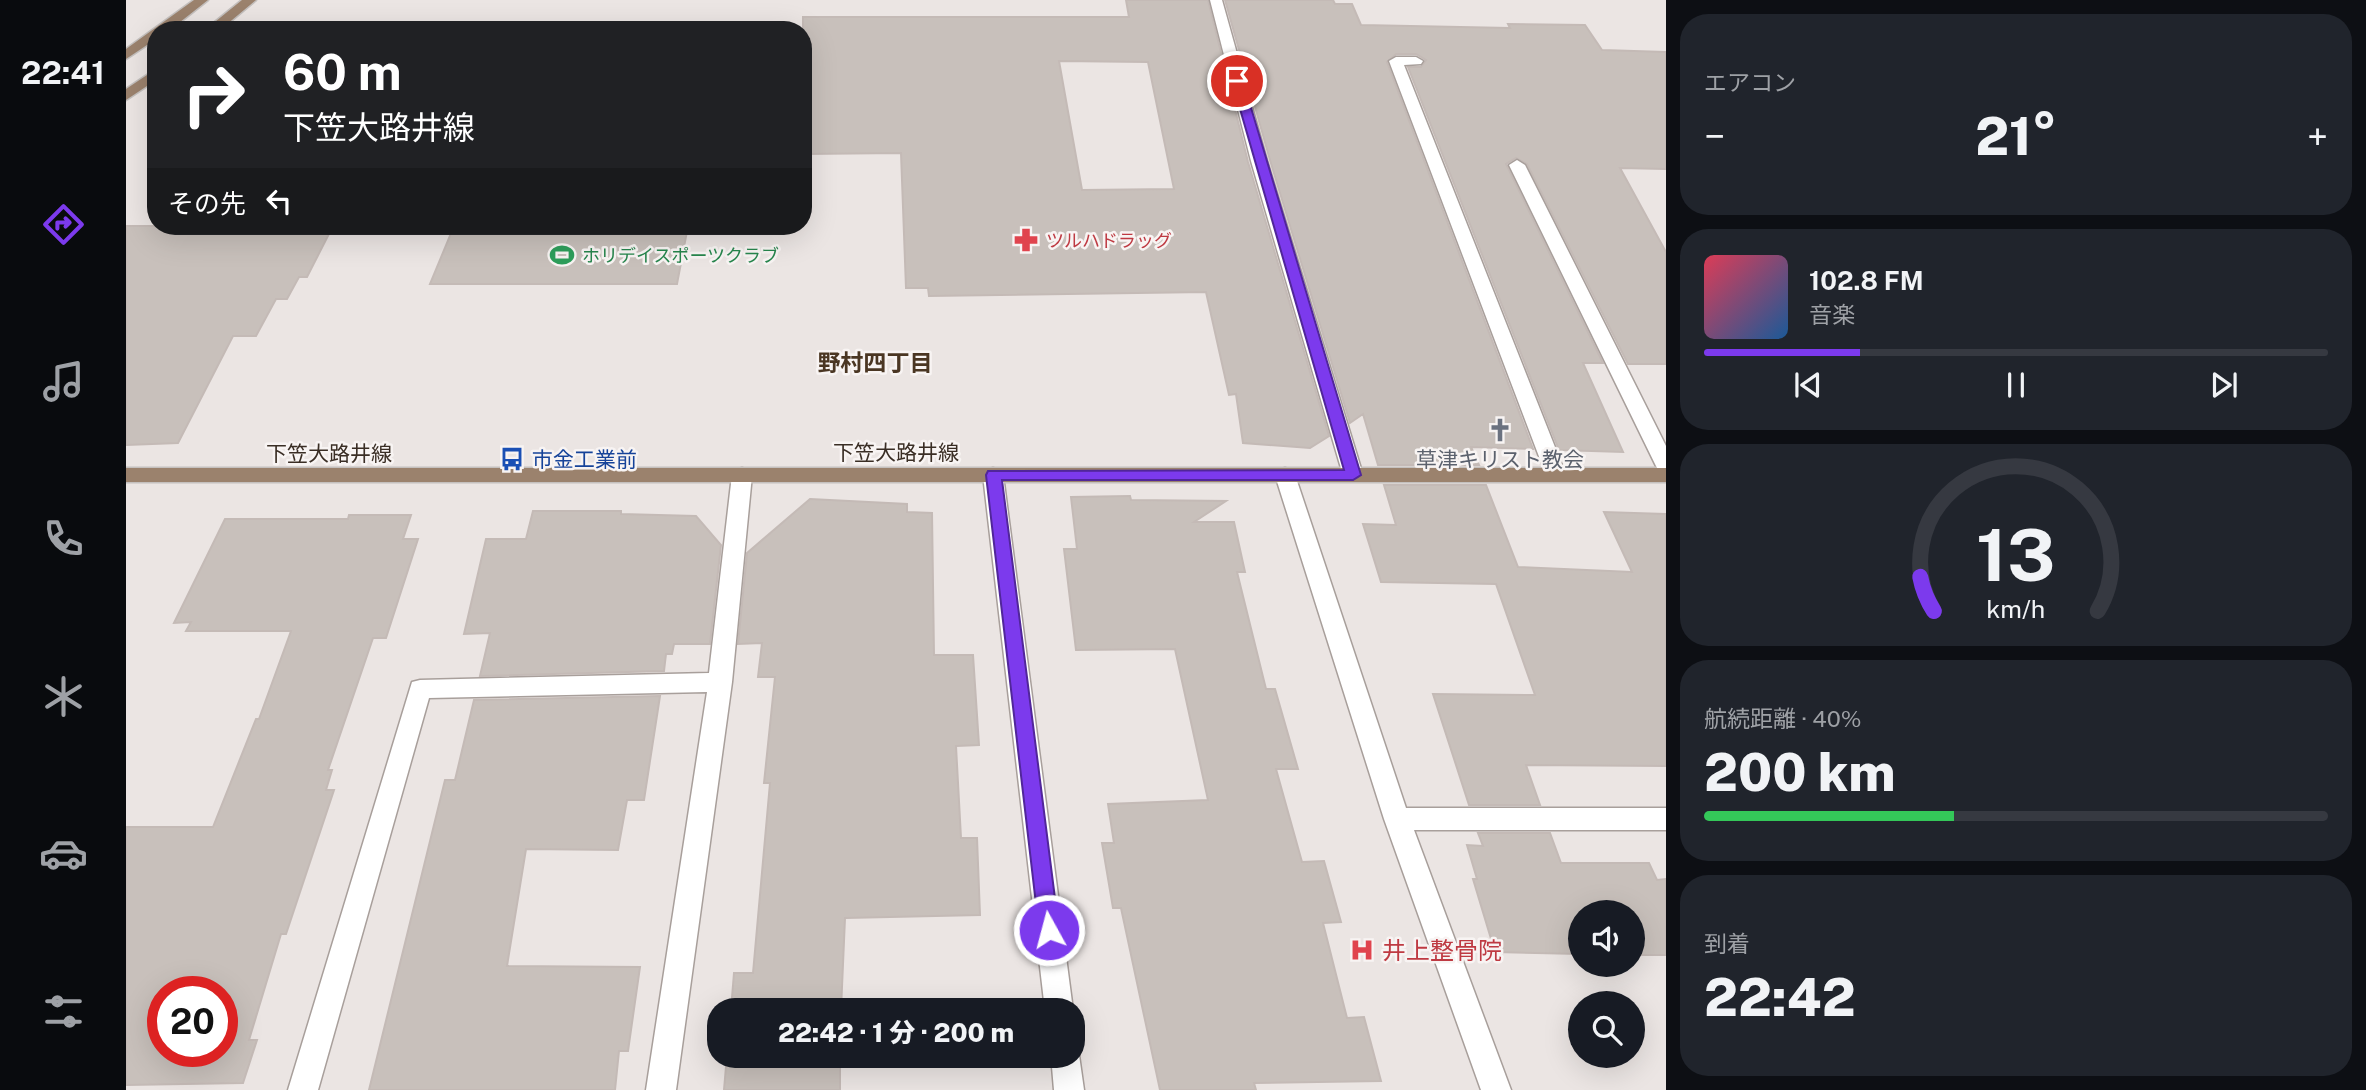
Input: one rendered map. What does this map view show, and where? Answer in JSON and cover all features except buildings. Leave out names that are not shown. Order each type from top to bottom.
[{"type":"main road","points":[[173,21],[202,0]]},
{"type":"main road","points":[[223,21],[250,0]]},
{"type":"main road","points":[[126,55],[147,40]]},
{"type":"main road","points":[[128,93],[147,79]]},
{"type":"main road","name":"下笠大路井線","points":[[126,475],[1666,475]]},
{"type":"street","points":[[1216,0],[1259,161],[1353,475]]},
{"type":"street","points":[[1416,61],[1396,61],[1556,475]]},
{"type":"street","points":[[1517,165],[1666,466]]},
{"type":"street","points":[[661,1090],[720,682],[742,475]]},
{"type":"street","points":[[993,475],[1058,998]]},
{"type":"street","points":[[1285,475],[1397,819],[1496,1090]]},
{"type":"street","points":[[303,1090],[420,689],[720,682]]},
{"type":"street","points":[[1397,819],[1666,819]]},
{"type":"street","points":[[1066,1068],[1069,1090]]},
{"type":"place","name":"ツルハドラッグ","points":[[1026,240]]},
{"type":"place","name":"ホリデイスポーツクラブ","points":[[562,255]]},
{"type":"place","name":"草津キリスト教会","points":[[1500,430]]},
{"type":"place","name":"市金工業前","points":[[512,459]]},
{"type":"place","name":"井上整骨院","points":[[1362,950]]},
{"type":"district","name":"野村四丁目","points":[[875,362]]},
{"type":"route","points":[[1049,930],[993,475],[1353,475],[1237,81]]}]
